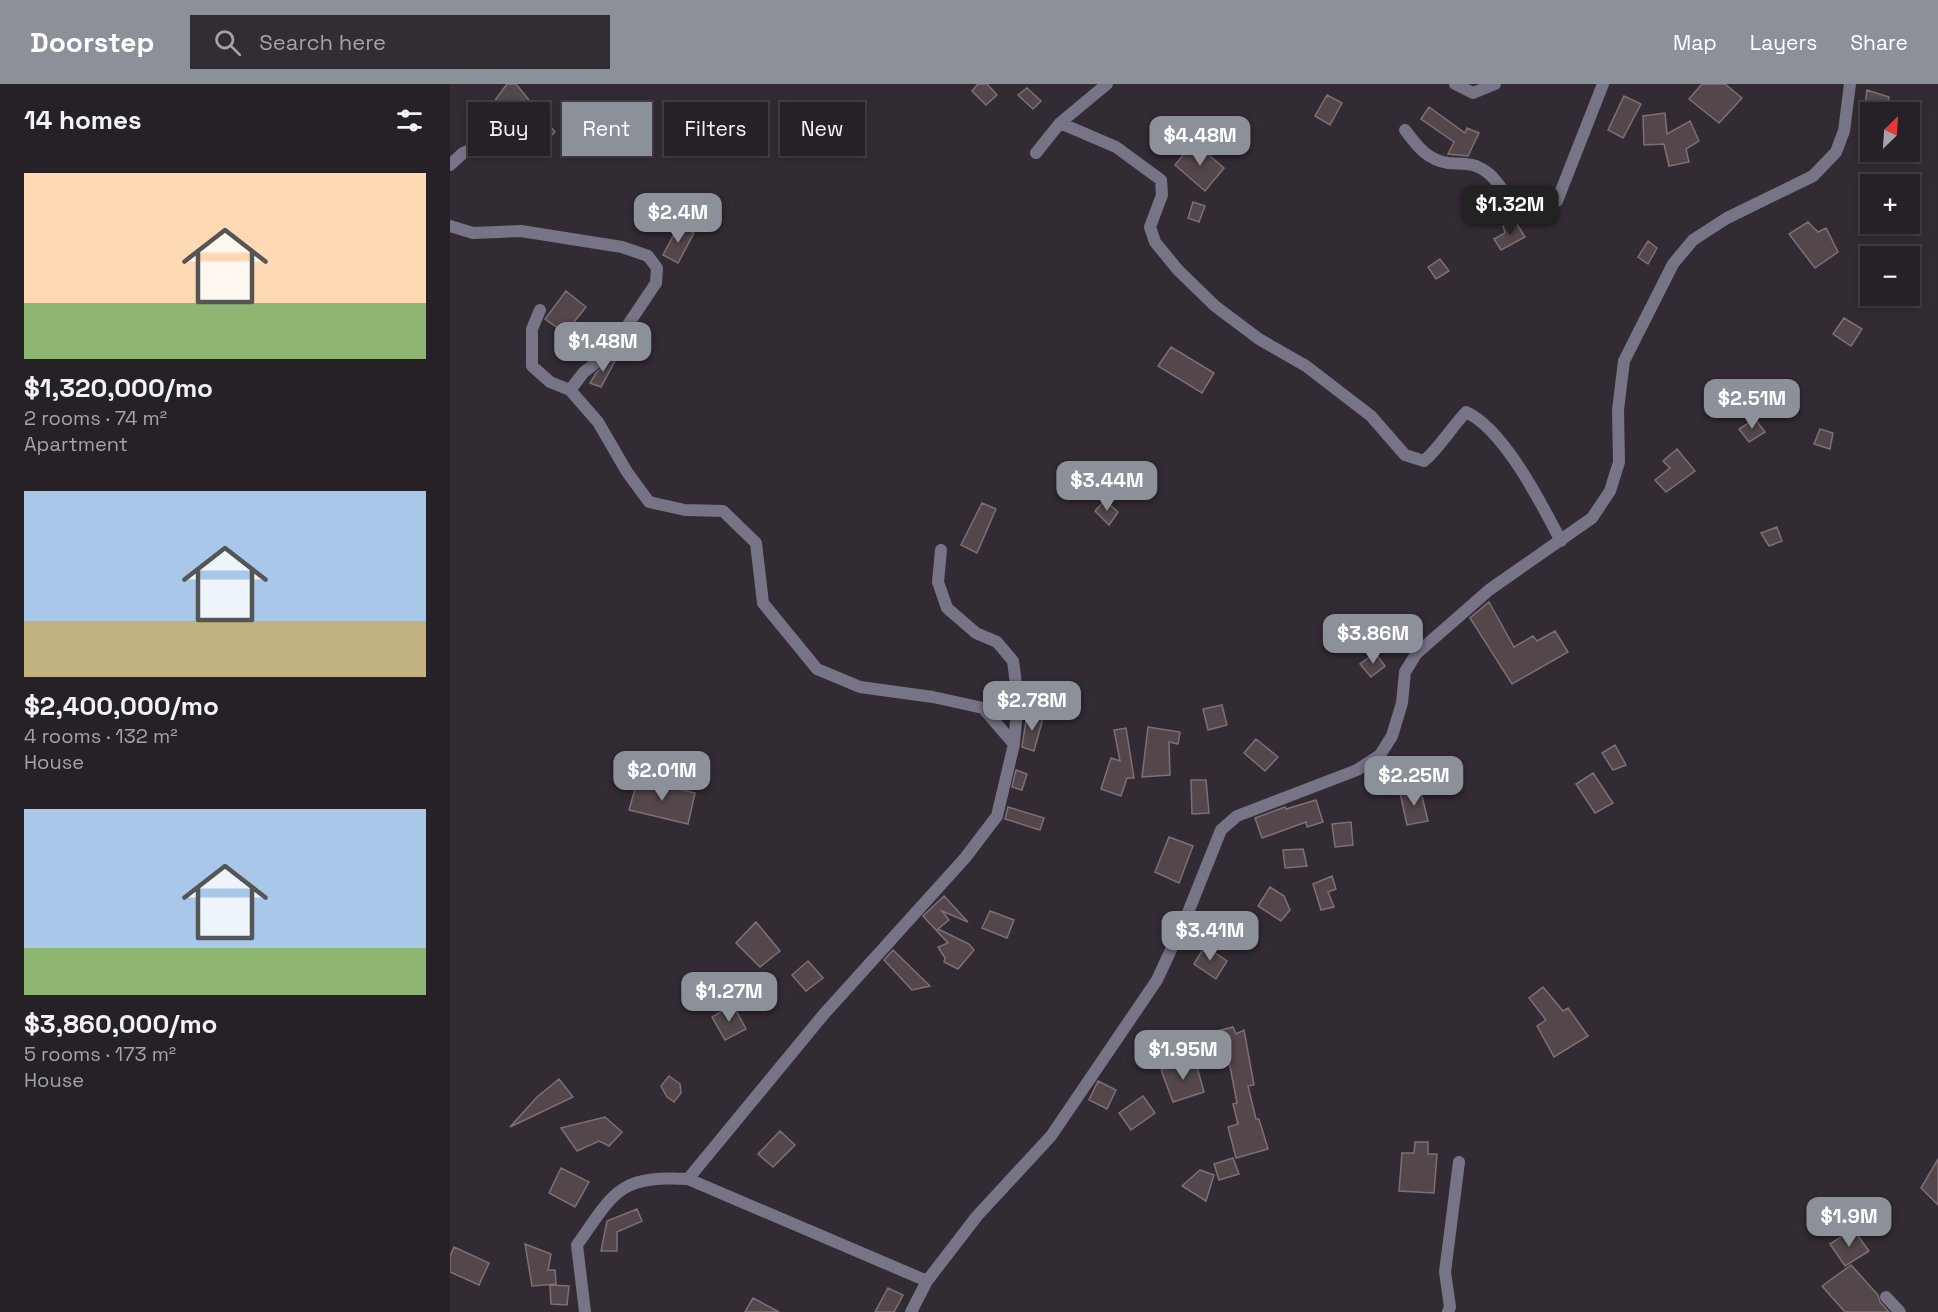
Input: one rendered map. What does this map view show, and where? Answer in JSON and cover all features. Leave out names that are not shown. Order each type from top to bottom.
[{"type":"street","points":[[1036,153],[1060,123],[1107,84]]},
{"type":"street","points":[[1455,84],[1473,93],[1495,84]]},
{"type":"street","points":[[1405,130],[1422,152],[1436,161],[1474,165],[1497,182],[1504,195],[1515,204],[1528,208],[1544,206],[1557,201],[1602,84]]},
{"type":"street","points":[[911,1312],[927,1281],[977,1216],[1051,1136],[1157,980],[1187,915],[1221,830],[1237,816],[1357,770],[1380,755],[1392,736],[1402,703],[1405,672],[1416,654],[1489,590],[1561,542],[1592,518],[1610,491],[1619,462],[1618,410],[1624,361],[1673,264],[1693,240],[1727,218],[1813,176],[1836,152],[1844,131],[1850,84]]},
{"type":"street","points":[[1060,123],[1116,147],[1161,180],[1162,195],[1150,227],[1155,242],[1178,270],[1215,306],[1259,339],[1306,366],[1371,416],[1405,455],[1424,461],[1438,448],[1451,428],[1466,412],[1480,418],[1536,494],[1561,542]]},
{"type":"street","points":[[450,165],[468,151]]},
{"type":"street","points":[[450,226],[473,233],[521,231],[622,247],[648,256],[657,268],[656,283],[609,352],[584,372],[570,390]]},
{"type":"street","points":[[540,310],[532,330],[532,366],[550,382],[570,390],[598,422],[627,472],[649,502],[685,510],[723,512],[756,543],[763,603],[817,669],[860,687],[933,697],[983,708],[1014,744]]},
{"type":"street","points":[[688,1179],[824,1014],[965,858],[997,816],[1014,744],[1018,699],[1013,661],[997,642],[976,633],[947,608],[938,582],[941,549]]},
{"type":"street","points":[[1448,1312],[1450,1307],[1445,1272],[1459,1162]]},
{"type":"street","points":[[585,1312],[577,1245],[607,1203],[628,1184],[656,1177],[688,1179],[927,1281]]},
{"type":"street","points":[[1886,1297],[1900,1312]]},
{"type":"building","points":[[507,84],[516,84],[531,102],[494,102]]},
{"type":"building","points":[[978,84],[987,84],[997,95],[986,105],[972,91]]},
{"type":"building","points":[[1702,84],[1725,84],[1742,98],[1719,123],[1689,99]]},
{"type":"building","points":[[1027,88],[1041,101],[1033,109],[1018,95]]},
{"type":"building","points":[[1867,90],[1889,97],[1888,102],[1865,102]]},
{"type":"building","points":[[1327,95],[1342,103],[1330,125],[1315,116]]},
{"type":"building","points":[[1624,96],[1641,104],[1623,138],[1608,130]]},
{"type":"building","points":[[1429,107],[1465,133],[1467,128],[1479,133],[1468,156],[1448,154],[1454,142],[1421,119]]},
{"type":"building","points":[[1665,113],[1667,134],[1690,121],[1699,141],[1686,149],[1689,162],[1669,166],[1664,144],[1644,145],[1643,116]]},
{"type":"building","points":[[550,126],[555,132],[550,137]]},
{"type":"building","points":[[1194,142],[1224,168],[1205,191],[1175,165]]},
{"type":"building","points":[[1193,202],[1205,206],[1199,222],[1188,218]]},
{"type":"building","points":[[1515,221],[1525,237],[1501,250],[1494,239],[1505,233],[1503,226]]},
{"type":"building","points":[[1808,222],[1818,232],[1826,228],[1838,252],[1815,268],[1789,234]]},
{"type":"building","points":[[679,225],[694,233],[678,263],[663,255]]},
{"type":"building","points":[[1648,241],[1657,248],[1648,264],[1638,257]]},
{"type":"building","points":[[1440,259],[1449,271],[1436,279],[1428,267]]},
{"type":"building","points":[[566,291],[586,307],[565,333],[545,319]]},
{"type":"building","points":[[1844,318],[1862,329],[1851,346],[1833,334]]},
{"type":"building","points":[[1171,347],[1214,373],[1202,393],[1158,366]]},
{"type":"building","points":[[620,352],[601,387],[590,383],[596,373]]},
{"type":"building","points":[[1772,387],[1794,396],[1786,417],[1763,408]]},
{"type":"building","points":[[1755,419],[1765,432],[1749,442],[1739,429]]},
{"type":"building","points":[[1820,429],[1833,433],[1830,449],[1814,444]]},
{"type":"building","points":[[1677,449],[1695,471],[1666,492],[1655,480],[1670,468],[1663,461]]},
{"type":"building","points":[[1105,500],[1118,512],[1109,525],[1095,511]]},
{"type":"building","points":[[982,503],[996,509],[977,553],[961,545]]},
{"type":"building","points":[[1777,527],[1782,541],[1769,546],[1761,533]]},
{"type":"building","points":[[1489,602],[1514,647],[1533,636],[1537,641],[1555,631],[1568,652],[1512,684],[1470,618]]},
{"type":"building","points":[[1375,653],[1385,666],[1371,677],[1360,664]]},
{"type":"building","points":[[1222,705],[1227,725],[1208,730],[1203,709]]},
{"type":"building","points":[[1027,714],[1043,718],[1034,751],[1022,747]]},
{"type":"building","points":[[1148,727],[1180,732],[1178,744],[1169,742],[1170,775],[1142,777]]},
{"type":"building","points":[[1126,728],[1134,778],[1127,778],[1121,796],[1101,789],[1111,758],[1120,761],[1114,730]]},
{"type":"building","points":[[1256,739],[1278,757],[1265,771],[1244,753]]},
{"type":"building","points":[[1615,745],[1626,765],[1613,770],[1602,753]]},
{"type":"building","points":[[1016,770],[1027,774],[1022,790],[1012,787]]},
{"type":"building","points":[[1593,773],[1613,803],[1595,813],[1576,784]]},
{"type":"building","points":[[638,779],[695,793],[688,824],[629,810]]},
{"type":"building","points":[[1191,780],[1206,780],[1209,813],[1192,814]]},
{"type":"building","points":[[1420,788],[1428,821],[1407,825],[1400,793]]},
{"type":"building","points":[[1316,800],[1323,822],[1307,827],[1306,822],[1262,838],[1255,818],[1285,807],[1286,809]]},
{"type":"building","points":[[1008,807],[1044,818],[1040,830],[1005,819]]},
{"type":"building","points":[[1351,822],[1353,845],[1335,847],[1332,824]]},
{"type":"building","points":[[1169,837],[1193,846],[1179,883],[1155,872]]},
{"type":"building","points":[[1303,849],[1307,866],[1285,868],[1283,850]]},
{"type":"building","points":[[1332,876],[1336,889],[1328,892],[1334,907],[1321,910],[1313,884]]},
{"type":"building","points":[[1270,887],[1284,896],[1290,910],[1281,921],[1258,906]]},
{"type":"building","points":[[944,896],[968,922],[942,911],[949,920],[938,929],[969,944],[974,950],[958,969],[944,962],[945,958],[938,947],[948,943],[923,916]]},
{"type":"building","points":[[990,911],[1014,920],[1007,938],[982,928]]},
{"type":"building","points":[[756,922],[780,951],[760,967],[736,943]]},
{"type":"building","points":[[1205,946],[1227,961],[1216,979],[1194,964]]},
{"type":"building","points":[[893,950],[930,986],[912,990],[884,960]]},
{"type":"building","points":[[808,961],[823,978],[806,991],[792,975]]},
{"type":"building","points":[[1543,987],[1563,1011],[1568,1008],[1588,1036],[1554,1057],[1537,1026],[1546,1020],[1529,998]]},
{"type":"building","points":[[733,1005],[746,1029],[725,1040],[712,1017]]},
{"type":"building","points":[[1233,1027],[1236,1034],[1244,1030],[1254,1085],[1248,1086],[1256,1119],[1259,1119],[1268,1149],[1236,1158],[1228,1127],[1238,1124],[1233,1104],[1237,1103],[1227,1051],[1223,1052],[1217,1031]]},
{"type":"building","points":[[1195,1060],[1204,1092],[1173,1102],[1161,1070]]},
{"type":"building","points":[[669,1076],[680,1084],[681,1093],[674,1102],[667,1097],[661,1086]]},
{"type":"building","points":[[559,1079],[573,1097],[510,1127],[537,1097]]},
{"type":"building","points":[[1098,1081],[1116,1090],[1107,1109],[1089,1100]]},
{"type":"building","points":[[1143,1096],[1155,1113],[1131,1130],[1119,1113]]},
{"type":"building","points":[[605,1117],[622,1132],[609,1146],[599,1141],[577,1151],[561,1128]]},
{"type":"building","points":[[780,1131],[795,1145],[773,1167],[758,1154]]},
{"type":"building","points":[[1415,1142],[1428,1142],[1428,1154],[1437,1154],[1434,1193],[1399,1191],[1402,1153],[1414,1153]]},
{"type":"building","points":[[1233,1158],[1239,1174],[1219,1180],[1214,1164]]},
{"type":"building","points":[[1938,1159],[1938,1205],[1921,1188]]},
{"type":"building","points":[[561,1168],[589,1182],[575,1207],[549,1193]]},
{"type":"building","points":[[1200,1170],[1214,1175],[1206,1201],[1182,1186]]},
{"type":"building","points":[[637,1209],[642,1221],[617,1232],[617,1251],[601,1251],[607,1221]]},
{"type":"building","points":[[1853,1229],[1869,1251],[1845,1266],[1830,1244]]},
{"type":"building","points":[[525,1244],[551,1254],[548,1270],[555,1270],[556,1284],[532,1286]]},
{"type":"building","points":[[454,1247],[489,1263],[479,1285],[450,1272],[450,1256]]},
{"type":"building","points":[[1851,1265],[1878,1295],[1880,1302],[1889,1312],[1845,1312],[1822,1286]]},
{"type":"building","points":[[550,1285],[569,1286],[567,1305],[551,1304]]},
{"type":"building","points":[[888,1288],[903,1295],[894,1312],[875,1312]]},
{"type":"building","points":[[753,1298],[779,1312],[745,1312]]}]
